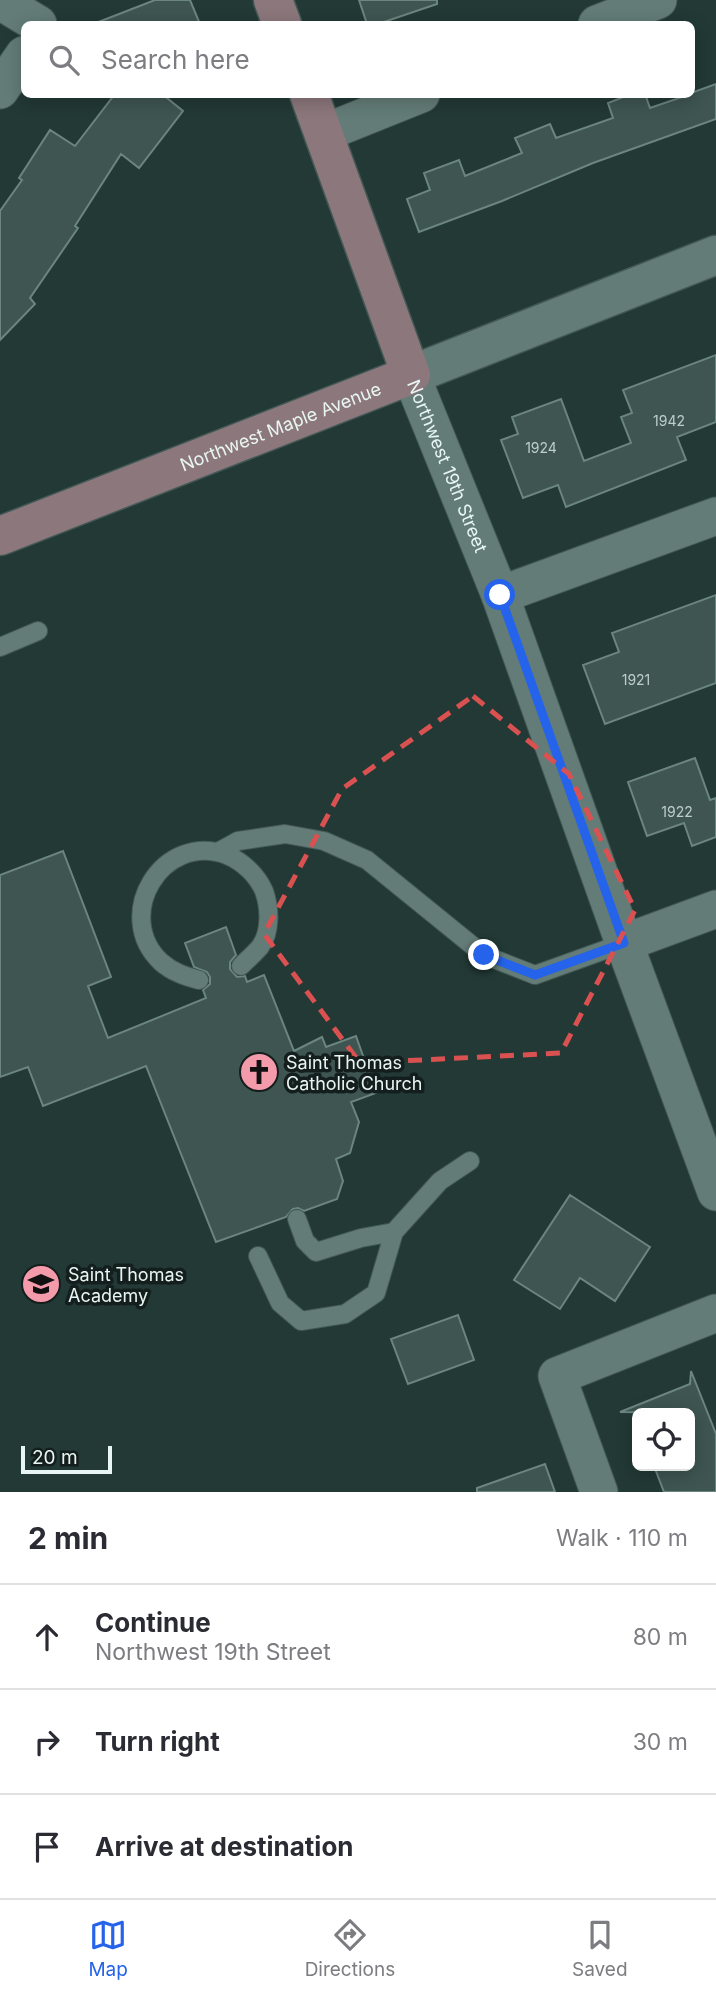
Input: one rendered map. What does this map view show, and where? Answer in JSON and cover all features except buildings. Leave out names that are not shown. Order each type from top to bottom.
[{"type":"main road","points":[[273,0],[281,21]]},
{"type":"main road","name":"Northwest 19th Street","points":[[311,98],[411,375]]},
{"type":"main road","name":"Northwest Maple Avenue","points":[[0,536],[411,375]]},
{"type":"street","points":[[605,21],[658,0]]},
{"type":"street","points":[[0,1],[33,21]]},
{"type":"street","points":[[0,90],[21,59]]},
{"type":"street","points":[[324,133],[411,98]]},
{"type":"street","name":"Northwest Maple Avenue","points":[[411,375],[716,255]]},
{"type":"street","name":"Northwest 19th Street","points":[[411,375],[500,595],[716,1192]]},
{"type":"street","points":[[500,595],[716,516]]},
{"type":"street","points":[[624,943],[716,909]]},
{"type":"street","points":[[599,1492],[557,1376],[716,1314]]},
{"type":"lane","points":[[0,647],[38,631]]},
{"type":"lane","points":[[218,852],[238,841],[285,834],[324,841],[367,860],[484,955],[535,975],[624,943]]},
{"type":"lane","points":[[199,980],[180,975],[161,962],[147,944],[141,923],[144,895],[157,872],[174,858],[195,851],[218,852],[239,860],[260,881],[268,902],[268,924],[261,946],[241,966]]},
{"type":"lane","points":[[258,1256],[280,1303],[301,1321],[345,1314],[376,1293],[394,1233],[440,1181],[470,1161]]},
{"type":"lane","points":[[297,1219],[305,1241],[316,1252],[361,1238],[394,1233]]},
{"type":"highlighted area","points":[[473,696],[569,774],[635,910],[561,1053],[360,1063],[264,934],[342,789]]},
{"type":"place","name":"Saint Thomas Catholic Church","points":[[259,1072]]},
{"type":"place","name":"Saint Thomas Academy","points":[[41,1284]]},
{"type":"route","points":[[484,955],[535,975],[624,943],[500,595]]}]
